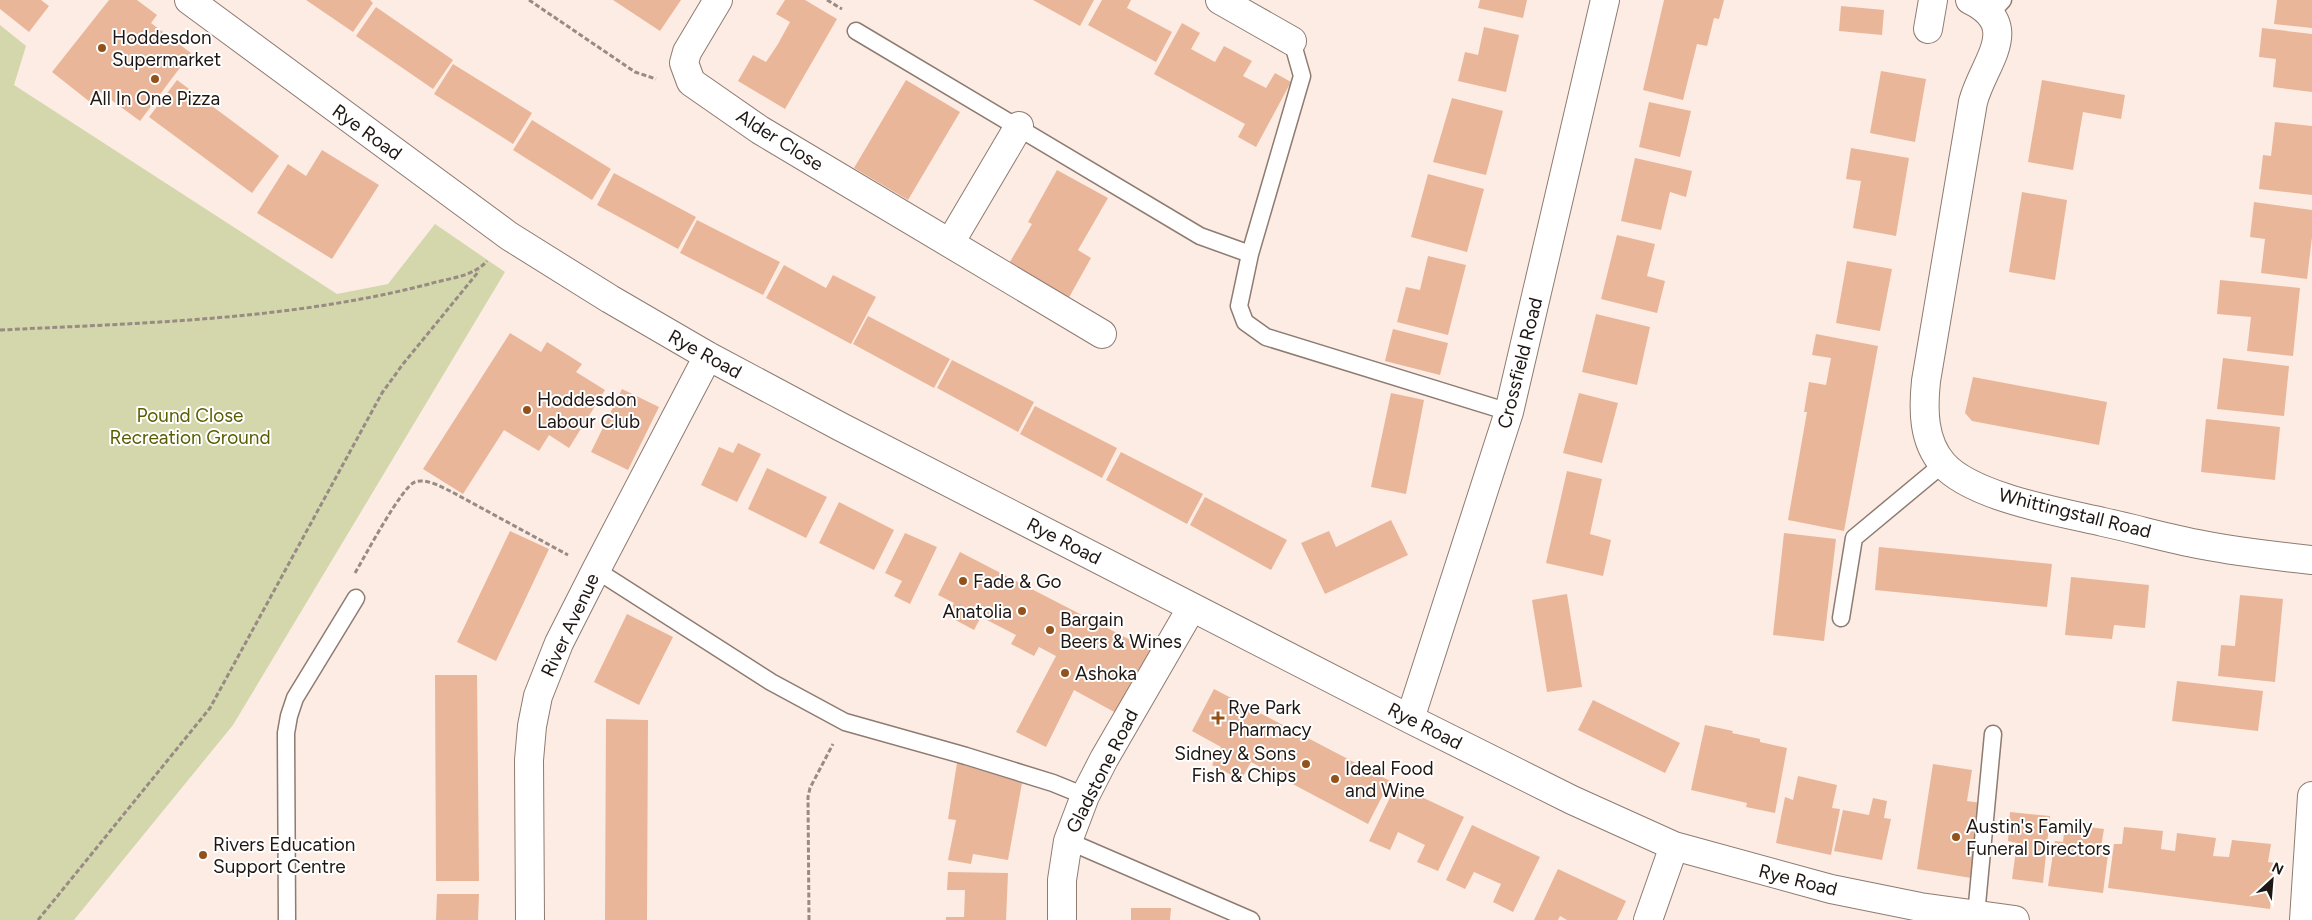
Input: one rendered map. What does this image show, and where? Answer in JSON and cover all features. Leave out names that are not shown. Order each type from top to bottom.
[{"type":"street","name":"Rye Road","points":[[189,0],[509,236],[610,299],[708,356],[840,427],[1410,719],[1572,800],[1674,846],[1831,889],[1920,907],[2015,920]]},
{"type":"street","name":"Alder Close","points":[[718,0],[687,52],[684,63],[691,82],[760,130],[1102,334]]},
{"type":"street","points":[[1220,0],[1292,41]]},
{"type":"street","name":"Crossfield Road","points":[[1410,719],[1509,412],[1605,0]]},
{"type":"street","points":[[1928,30],[1933,0]]},
{"type":"street","name":"Whittingstall Road","points":[[1988,5],[1996,24],[1998,37],[1996,49],[1977,87],[1973,102],[1924,401],[1924,420],[1933,449],[1943,464],[1955,474],[1997,495],[2035,506],[2203,545],[2312,560]]},
{"type":"street","points":[[950,243],[1019,126]]},
{"type":"street","name":"River Avenue","points":[[530,920],[529,760],[532,726],[538,696],[548,667],[596,570],[708,356]]},
{"type":"street","name":"Gladstone Road","points":[[1062,920],[1062,880],[1068,841],[1086,796],[1104,759],[1192,607]]},
{"type":"street","points":[[2304,920],[2312,796]]},
{"type":"street","points":[[1648,920],[1674,846]]},
{"type":"lane","points":[[856,31],[1019,126],[1200,236],[1250,254]]},
{"type":"lane","points":[[1292,41],[1302,76],[1250,254],[1239,306],[1245,322],[1266,337],[1509,412]]},
{"type":"lane","points":[[1840,618],[1854,538],[1943,464]]},
{"type":"lane","points":[[596,570],[770,682],[846,722],[966,756],[1086,796]]},
{"type":"lane","points":[[287,920],[286,733],[289,716],[295,698],[356,598]]},
{"type":"lane","points":[[1976,915],[1994,734]]},
{"type":"lane","points":[[1068,841],[1251,920]]},
{"type":"path","points":[[529,0],[635,72],[659,79]]},
{"type":"path","points":[[38,920],[210,708],[382,392],[479,270],[509,236]]},
{"type":"path","points":[[0,330],[172,321],[283,310],[405,290],[479,270]]},
{"type":"path","points":[[356,598],[346,590],[398,501],[409,485],[415,482],[432,483],[452,492],[596,570]]},
{"type":"path","points":[[809,920],[807,808],[810,788],[846,722]]},
{"type":"green space","name":"Pound Close Recreation Ground","points":[[0,25],[26,46],[14,85],[337,294],[388,284],[435,224],[505,272],[233,725],[74,920],[0,920]]},
{"type":"building","points":[[0,0],[41,0],[49,6],[29,32],[0,9]]},
{"type":"building","points":[[109,0],[137,0],[157,15],[151,23],[191,53],[140,121],[99,91],[90,102],[52,72]]},
{"type":"building","points":[[306,0],[370,0],[373,3],[353,32]]},
{"type":"building","points":[[613,0],[681,0],[660,31]]},
{"type":"building","points":[[785,0],[805,0],[837,19],[785,109],[738,81],[753,55],[766,62],[778,44],[790,22],[776,14]]},
{"type":"building","points":[[1033,0],[1094,0],[1080,26]]},
{"type":"building","points":[[1102,0],[1131,0],[1127,8],[1172,32],[1156,62],[1088,25]]},
{"type":"building","points":[[1480,0],[1527,0],[1523,18],[1478,8]]},
{"type":"building","points":[[1664,0],[1724,0],[1719,19],[1714,18],[1707,46],[1697,44],[1683,100],[1643,90]]},
{"type":"building","points":[[2277,0],[2312,0],[2312,28],[2274,24]]},
{"type":"building","points":[[1841,6],[1884,10],[1882,35],[1839,31]]},
{"type":"building","points":[[376,7],[453,60],[433,89],[356,36]]},
{"type":"building","points":[[1182,23],[1200,33],[1191,49],[1215,62],[1224,46],[1252,61],[1243,76],[1266,88],[1275,73],[1291,82],[1256,147],[1238,137],[1245,124],[1154,74]]},
{"type":"building","points":[[1484,27],[1519,35],[1506,92],[1458,81],[1465,52],[1478,55]]},
{"type":"building","points":[[2262,28],[2312,34],[2312,92],[2273,87],[2276,59],[2259,57]]},
{"type":"building","points":[[453,64],[532,113],[513,144],[434,94]]},
{"type":"building","points":[[1881,71],[1926,79],[1915,142],[1870,133]]},
{"type":"building","points":[[177,80],[279,156],[252,193],[149,117]]},
{"type":"building","points":[[906,80],[960,112],[908,200],[854,168]]},
{"type":"building","points":[[2042,80],[2125,95],[2121,119],[2083,112],[2073,170],[2028,162]]},
{"type":"building","points":[[1452,98],[1503,111],[1486,175],[1433,162]]},
{"type":"building","points":[[1649,102],[1691,111],[1680,157],[1639,147]]},
{"type":"building","points":[[532,120],[611,169],[592,200],[513,150]]},
{"type":"building","points":[[2275,122],[2312,126],[2312,195],[2259,189],[2263,155],[2271,156]]},
{"type":"building","points":[[1851,148],[1909,158],[1896,236],[1853,228],[1861,181],[1846,179]]},
{"type":"building","points":[[322,150],[379,185],[332,259],[257,213],[288,164],[306,176]]},
{"type":"building","points":[[1635,158],[1692,171],[1686,197],[1670,192],[1661,230],[1621,221]]},
{"type":"building","points":[[1057,170],[1108,198],[1078,250],[1091,258],[1067,301],[1007,267],[1032,224],[1028,222]]},
{"type":"building","points":[[614,173],[696,217],[678,249],[597,205]]},
{"type":"building","points":[[1428,174],[1484,189],[1467,252],[1411,237]]},
{"type":"building","points":[[2022,192],[2067,200],[2055,280],[2009,272]]},
{"type":"building","points":[[2254,202],[2312,210],[2312,237],[2307,279],[2261,273],[2265,239],[2250,237]]},
{"type":"building","points":[[697,220],[780,262],[763,295],[680,253]]},
{"type":"building","points":[[1617,235],[1655,244],[1647,276],[1665,281],[1657,313],[1601,299]]},
{"type":"building","points":[[1428,256],[1466,265],[1448,335],[1397,322],[1406,287],[1420,290]]},
{"type":"building","points":[[1847,261],[1892,269],[1880,331],[1836,323]]},
{"type":"building","points":[[784,265],[826,288],[833,275],[876,297],[851,344],[766,298]]},
{"type":"building","points":[[2220,280],[2300,288],[2293,356],[2247,351],[2251,317],[2217,314]]},
{"type":"building","points":[[1596,314],[1650,327],[1637,385],[1582,372]]},
{"type":"building","points":[[868,316],[950,359],[934,388],[853,344]]},
{"type":"building","points":[[1393,329],[1448,343],[1440,375],[1385,361]]},
{"type":"building","name":"Hoddesdon Labour Club","points":[[510,333],[541,352],[547,342],[582,364],[576,372],[605,390],[569,448],[549,435],[539,451],[504,430],[463,494],[423,469]]},
{"type":"building","points":[[1816,334],[1878,346],[1844,531],[1788,520],[1807,412],[1804,412],[1809,382],[1826,385],[1831,358],[1812,355]]},
{"type":"building","points":[[2223,358],[2289,366],[2284,416],[2217,409]]},
{"type":"building","points":[[952,360],[1034,402],[1018,432],[937,388]]},
{"type":"building","points":[[1973,377],[2107,402],[2099,445],[1972,421],[1965,413]]},
{"type":"building","points":[[622,389],[659,407],[628,470],[591,452]]},
{"type":"building","points":[[1391,393],[1424,400],[1406,494],[1371,487]]},
{"type":"building","points":[[1579,393],[1618,403],[1602,463],[1563,453]]},
{"type":"building","points":[[1035,406],[1117,448],[1102,478],[1020,434]]},
{"type":"building","points":[[2206,419],[2280,427],[2275,480],[2201,472]]},
{"type":"building","points":[[738,443],[761,454],[737,502],[701,485],[719,447],[733,453]]},
{"type":"building","points":[[1121,452],[1203,494],[1187,524],[1106,480]]},
{"type":"building","points":[[767,468],[827,497],[806,538],[748,509]]},
{"type":"building","points":[[1567,471],[1602,479],[1590,534],[1611,540],[1603,576],[1546,563]]},
{"type":"building","points":[[1205,497],[1287,540],[1271,570],[1190,525]]},
{"type":"building","points":[[839,502],[894,530],[874,570],[819,543]]},
{"type":"building","points":[[1391,520],[1408,555],[1325,594],[1301,543],[1329,531],[1336,547]]},
{"type":"building","points":[[510,531],[549,549],[496,661],[457,642]]},
{"type":"building","points":[[905,533],[937,547],[910,604],[894,596],[902,581],[885,573]]},
{"type":"building","points":[[1784,533],[1836,539],[1824,641],[1773,635]]},
{"type":"building","points":[[1879,547],[2052,564],[2047,607],[1875,590]]},
{"type":"building","points":[[960,552],[1150,650],[1118,714],[1074,690],[1046,747],[1016,732],[1056,656],[1039,647],[1034,656],[1011,644],[1016,635],[981,617],[974,630],[948,616],[954,603],[938,595]]},
{"type":"building","points":[[2071,577],[2149,585],[2145,628],[2114,625],[2112,639],[2065,635]]},
{"type":"building","points":[[1567,594],[1582,687],[1547,692],[1532,600]]},
{"type":"building","points":[[2240,595],[2283,599],[2275,682],[2218,676],[2221,645],[2235,646]]},
{"type":"building","points":[[627,614],[673,637],[639,705],[594,682]]},
{"type":"building","points":[[435,675],[477,675],[479,881],[436,881]]},
{"type":"building","points":[[2177,681],[2263,691],[2258,731],[2172,721]]},
{"type":"building","points":[[1214,689],[1390,781],[1368,824],[1251,762],[1241,780],[1212,765],[1221,747],[1192,731]]},
{"type":"building","points":[[1593,700],[1680,743],[1665,773],[1578,730]]},
{"type":"building","points":[[606,719],[648,720],[647,920],[605,920]]},
{"type":"building","points":[[1705,725],[1733,731],[1732,733],[1760,739],[1760,742],[1787,748],[1775,813],[1746,807],[1747,803],[1691,790]]},
{"type":"building","points":[[957,763],[1022,783],[1008,860],[973,854],[971,864],[948,860],[956,820],[948,819]]},
{"type":"building","name":"Austin's Family Funeral Directors","points":[[1933,764],[1972,770],[1967,801],[1995,805],[1983,880],[1917,869]]},
{"type":"building","points":[[1798,776],[1837,785],[1832,808],[1840,809],[1831,855],[1776,843],[1785,797],[1793,800]]},
{"type":"building","points":[[1396,785],[1464,817],[1438,871],[1417,862],[1425,845],[1398,832],[1390,850],[1369,841]]},
{"type":"building","points":[[1873,798],[1887,801],[1884,818],[1891,819],[1882,860],[1834,851],[1843,810],[1869,815]]},
{"type":"building","points":[[2010,812],[2050,816],[2043,883],[2012,879],[2017,843],[2008,841]]},
{"type":"building","points":[[2065,824],[2104,829],[2101,847],[2109,847],[2103,893],[2048,886],[2055,841],[2063,842]]},
{"type":"building","points":[[1472,825],[1540,857],[1513,912],[1493,902],[1501,884],[1474,872],[1465,889],[1446,880]]},
{"type":"building","points":[[2124,827],[2163,831],[2161,849],[2175,851],[2177,833],[2216,838],[2213,856],[2229,857],[2232,840],[2271,844],[2268,862],[2275,863],[2270,909],[2108,888],[2114,844],[2122,844]]},
{"type":"building","points":[[1558,869],[1626,901],[1617,920],[1567,920],[1560,916],[1558,920],[1534,920]]},
{"type":"building","points":[[948,872],[1008,873],[1006,920],[946,920],[946,917],[964,917],[965,890],[947,890]]},
{"type":"building","points":[[437,894],[479,894],[478,920],[436,920]]},
{"type":"building","points":[[1131,908],[1171,908],[1170,920],[1131,920]]},
{"type":"place","name":"Hoddesdon Supermarket","points":[[102,48]]},
{"type":"place","name":"All In One Pizza","points":[[155,79]]},
{"type":"place","name":"Hoddesdon Labour Club","points":[[527,410]]},
{"type":"place","name":"Fade & Go","points":[[963,581]]},
{"type":"place","name":"Anatolia","points":[[1022,611]]},
{"type":"place","name":"Bargain Beers & Wines","points":[[1050,630]]},
{"type":"place","name":"Ashoka","points":[[1065,673]]},
{"type":"place","name":"Rye Park Pharmacy","points":[[1218,718]]},
{"type":"place","name":"Sidney & Sons Fish & Chips","points":[[1306,764]]},
{"type":"place","name":"Ideal Food and Wine","points":[[1335,779]]},
{"type":"place","name":"Austin's Family Funeral Directors","points":[[1956,837]]},
{"type":"place","name":"Rivers Education Support Centre","points":[[203,855]]}]
